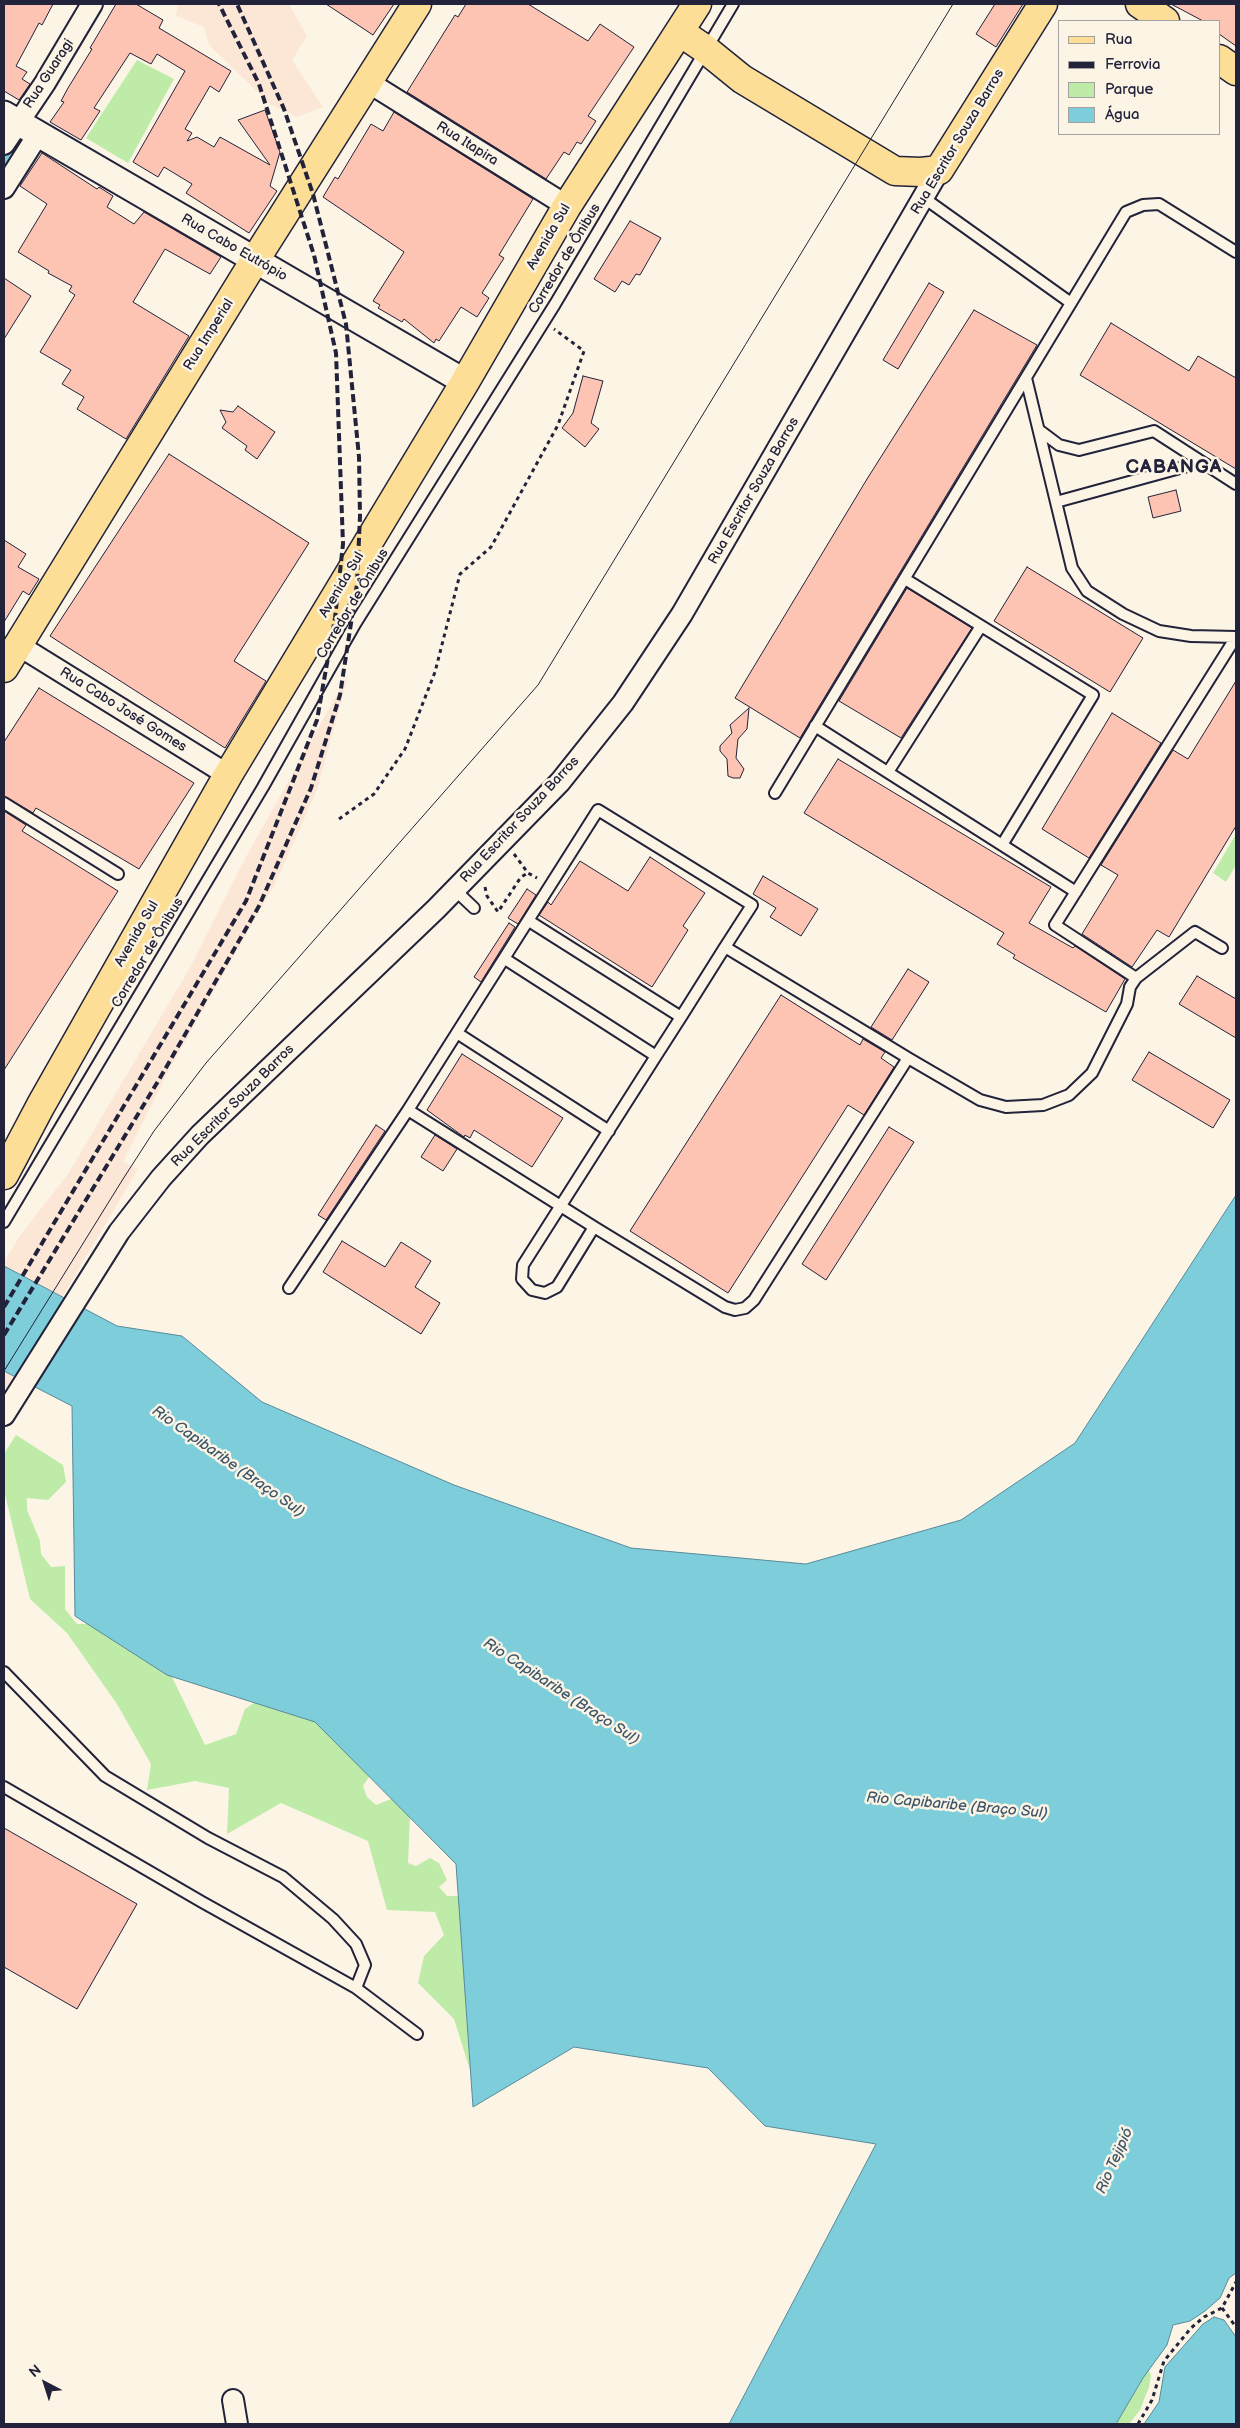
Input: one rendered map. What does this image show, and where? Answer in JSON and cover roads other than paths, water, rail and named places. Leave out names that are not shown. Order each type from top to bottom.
[{"type":"main road","name":"Rua Imperial","points":[[4,668],[255,260],[417,4]]},
{"type":"main road","name":"Avenida Sul","points":[[6,1163],[228,775],[465,382],[567,206],[697,4]]},
{"type":"main road","name":"Rua Escritor Souza Barros","points":[[928,180],[1043,4]]},
{"type":"main road","points":[[1140,4],[1164,20]]},
{"type":"main road","points":[[680,32],[705,49],[750,69],[928,180]]},
{"type":"main road","points":[[1220,60],[1236,71]]},
{"type":"street","name":"Rua Guaragi","points":[[4,144],[20,123],[92,4]]},
{"type":"street","name":"Rua Itapira","points":[[368,82],[567,206]]},
{"type":"street","points":[[4,188],[20,123]]},
{"type":"street","name":"Rua Cabo Eutrópio","points":[[20,123],[465,382]]},
{"type":"street","name":"Rua Escritor Souza Barros","points":[[4,1415],[119,1232],[162,1178],[200,1135],[455,890],[560,782],[623,703],[682,614],[928,180]]},
{"type":"street","name":"Rua Cabo José Gomes","points":[[18,645],[228,775]]},
{"type":"street","points":[[233,2400],[237,2424]]},
{"type":"lane","name":"Corredor de Ônibus","points":[[4,1222],[263,787],[355,624],[543,322],[733,4]]},
{"type":"lane","points":[[928,180],[1071,303]]},
{"type":"lane","points":[[775,793],[1126,212],[1143,205],[1159,204],[1236,252]]},
{"type":"lane","points":[[1026,378],[1072,568],[1087,591],[1123,614],[1159,631],[1191,636],[1236,637]]},
{"type":"lane","points":[[1039,429],[1059,445],[1079,450],[1154,431],[1236,484]]},
{"type":"lane","points":[[1056,502],[1202,462]]},
{"type":"lane","points":[[905,579],[1093,695],[1002,845]]},
{"type":"lane","points":[[888,772],[981,626]]},
{"type":"lane","points":[[1136,978],[1055,925],[1236,637]]},
{"type":"lane","points":[[816,726],[1076,892]]},
{"type":"lane","points":[[4,803],[118,874]]},
{"type":"lane","points":[[289,1288],[505,960],[598,810],[752,905],[523,1265],[522,1279],[532,1290],[545,1293],[557,1287],[594,1227]]},
{"type":"lane","points":[[455,890],[474,908]]},
{"type":"lane","points":[[529,921],[681,1017]]},
{"type":"lane","points":[[725,947],[980,1100],[1006,1107],[1043,1105],[1069,1095],[1092,1073],[1127,1004],[1130,988],[1136,978],[1195,932],[1222,948]]},
{"type":"lane","points":[[505,960],[656,1056]]},
{"type":"lane","points":[[457,1033],[609,1131]]},
{"type":"lane","points":[[408,1110],[560,1207],[725,1307],[735,1310],[745,1308],[760,1291],[908,1058]]},
{"type":"lane","points":[[4,1672],[105,1776],[208,1838],[283,1877],[333,1919],[356,1944],[364,1965],[356,1988]]},
{"type":"lane","points":[[4,1788],[356,1988],[417,2034]]},
{"type":"water","points":[[1236,1195],[1236,2273],[1229,2278],[1220,2298],[1205,2311],[1190,2321],[1173,2325],[1167,2345],[1143,2378],[1116,2424],[729,2424],[876,2144],[765,2126],[708,2068],[574,2047],[473,2107],[456,1864],[315,1722],[167,1675],[75,1616],[72,1406],[4,1371],[4,1266],[117,1326],[182,1336],[262,1402],[454,1485],[631,1548],[806,1564],[961,1520],[1075,1443]]},
{"type":"water","points":[[1214,2317],[1224,2320],[1236,2337],[1236,2424],[1144,2424],[1159,2402],[1165,2367],[1203,2324]]},
{"type":"waterway","points":[[4,164],[24,132]]},
{"type":"tram line","points":[[4,1371],[154,1131],[206,1063],[538,685],[953,4]]},
{"type":"railway","points":[[4,1307],[246,901],[317,720],[335,618],[343,544],[336,353],[314,255],[259,84],[219,4]]},
{"type":"railway","points":[[4,1335],[160,1078],[259,906],[311,788],[340,695],[357,584],[360,516],[359,457],[346,324],[313,194],[284,109],[237,4]]},
{"type":"district","name":"CABANGA","points":[[1174,468]]},
{"type":"water label","name":"Rio Capibaribe (Braço Sul)","points":[[228,1462]]},
{"type":"water label","name":"Rio Capibaribe (Braço Sul)","points":[[561,1692]]},
{"type":"water label","name":"Rio Capibaribe (Braço Sul)","points":[[957,1806]]},
{"type":"water label","name":"Rio Tejipió","points":[[1115,2161]]}]
